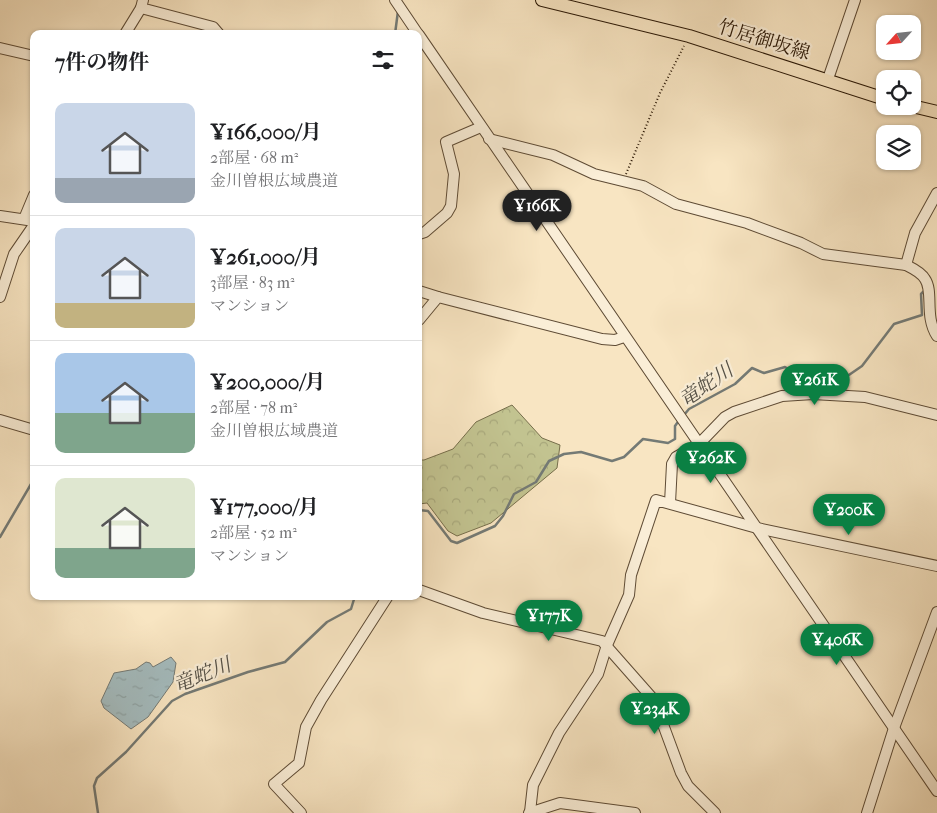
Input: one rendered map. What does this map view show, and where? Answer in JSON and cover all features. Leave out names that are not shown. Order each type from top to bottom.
[{"type":"main road","name":"竹居御坂線","points":[[542,0],[689,36],[876,96]]},
{"type":"main road","points":[[921,108],[937,112]]},
{"type":"street","points":[[396,0],[415,30]]},
{"type":"street","points":[[828,79],[855,0]]},
{"type":"street","points":[[127,30],[142,4],[213,27],[216,30]]},
{"type":"street","points":[[422,40],[937,791]]},
{"type":"street","points":[[0,48],[30,55]]},
{"type":"street","points":[[422,233],[426,232],[447,213],[451,206],[454,174],[446,142],[481,127]]},
{"type":"street","points":[[489,139],[553,155],[594,174],[643,186],[676,204],[747,223],[802,243],[823,254],[906,265],[924,277],[928,288],[930,325],[937,336]]},
{"type":"street","points":[[906,265],[915,234],[937,193]]},
{"type":"street","points":[[0,216],[30,221]]},
{"type":"street","points":[[0,297],[14,254],[30,223]]},
{"type":"street","points":[[422,292],[602,339],[615,340],[624,337]]},
{"type":"street","points":[[422,316],[438,297]]},
{"type":"street","points":[[670,503],[672,464],[676,457],[699,444],[725,417],[782,396],[813,394],[865,397],[937,415]]},
{"type":"street","points":[[1,422],[30,429]]},
{"type":"street","points":[[636,813],[560,803],[529,812],[533,785],[559,734],[598,674],[607,645],[629,594],[631,575],[656,500],[757,528],[937,566]]},
{"type":"street","points":[[422,591],[483,613],[602,641],[654,700],[681,773],[688,786],[715,813]]},
{"type":"street","points":[[301,813],[274,784],[299,763],[306,727],[321,700],[385,600]]},
{"type":"street","points":[[867,813],[894,728],[937,612]]},
{"type":"path","points":[[624,180],[660,93],[689,36]]},
{"type":"green space","points":[[512,405],[542,438],[560,445],[557,468],[491,523],[457,536],[448,531],[427,503],[422,504],[422,460],[453,449],[476,422]]},
{"type":"water","points":[[171,657],[176,663],[173,682],[148,717],[131,729],[104,708],[101,701],[114,673],[136,669],[146,662],[150,663],[153,667]]},
{"type":"waterway","points":[[396,30],[398,11]]},
{"type":"waterway","name":"竜蛇川","points":[[684,415],[689,409],[735,384],[752,368],[764,373],[785,367],[827,390],[862,366],[894,324],[922,315],[921,294],[926,289]]},
{"type":"waterway","name":"竜蛇川","points":[[422,510],[428,511],[451,541],[457,543],[495,526],[503,516],[514,494],[536,482],[549,461],[564,454],[581,452],[612,461],[624,457],[643,439],[668,443],[675,439],[675,426],[680,419]]},
{"type":"waterway","points":[[0,537],[30,486]]},
{"type":"waterway","name":"竜蛇川","points":[[98,813],[94,786],[97,778],[126,752],[172,701],[185,694],[248,672],[285,662],[327,622],[351,609],[354,600]]}]
